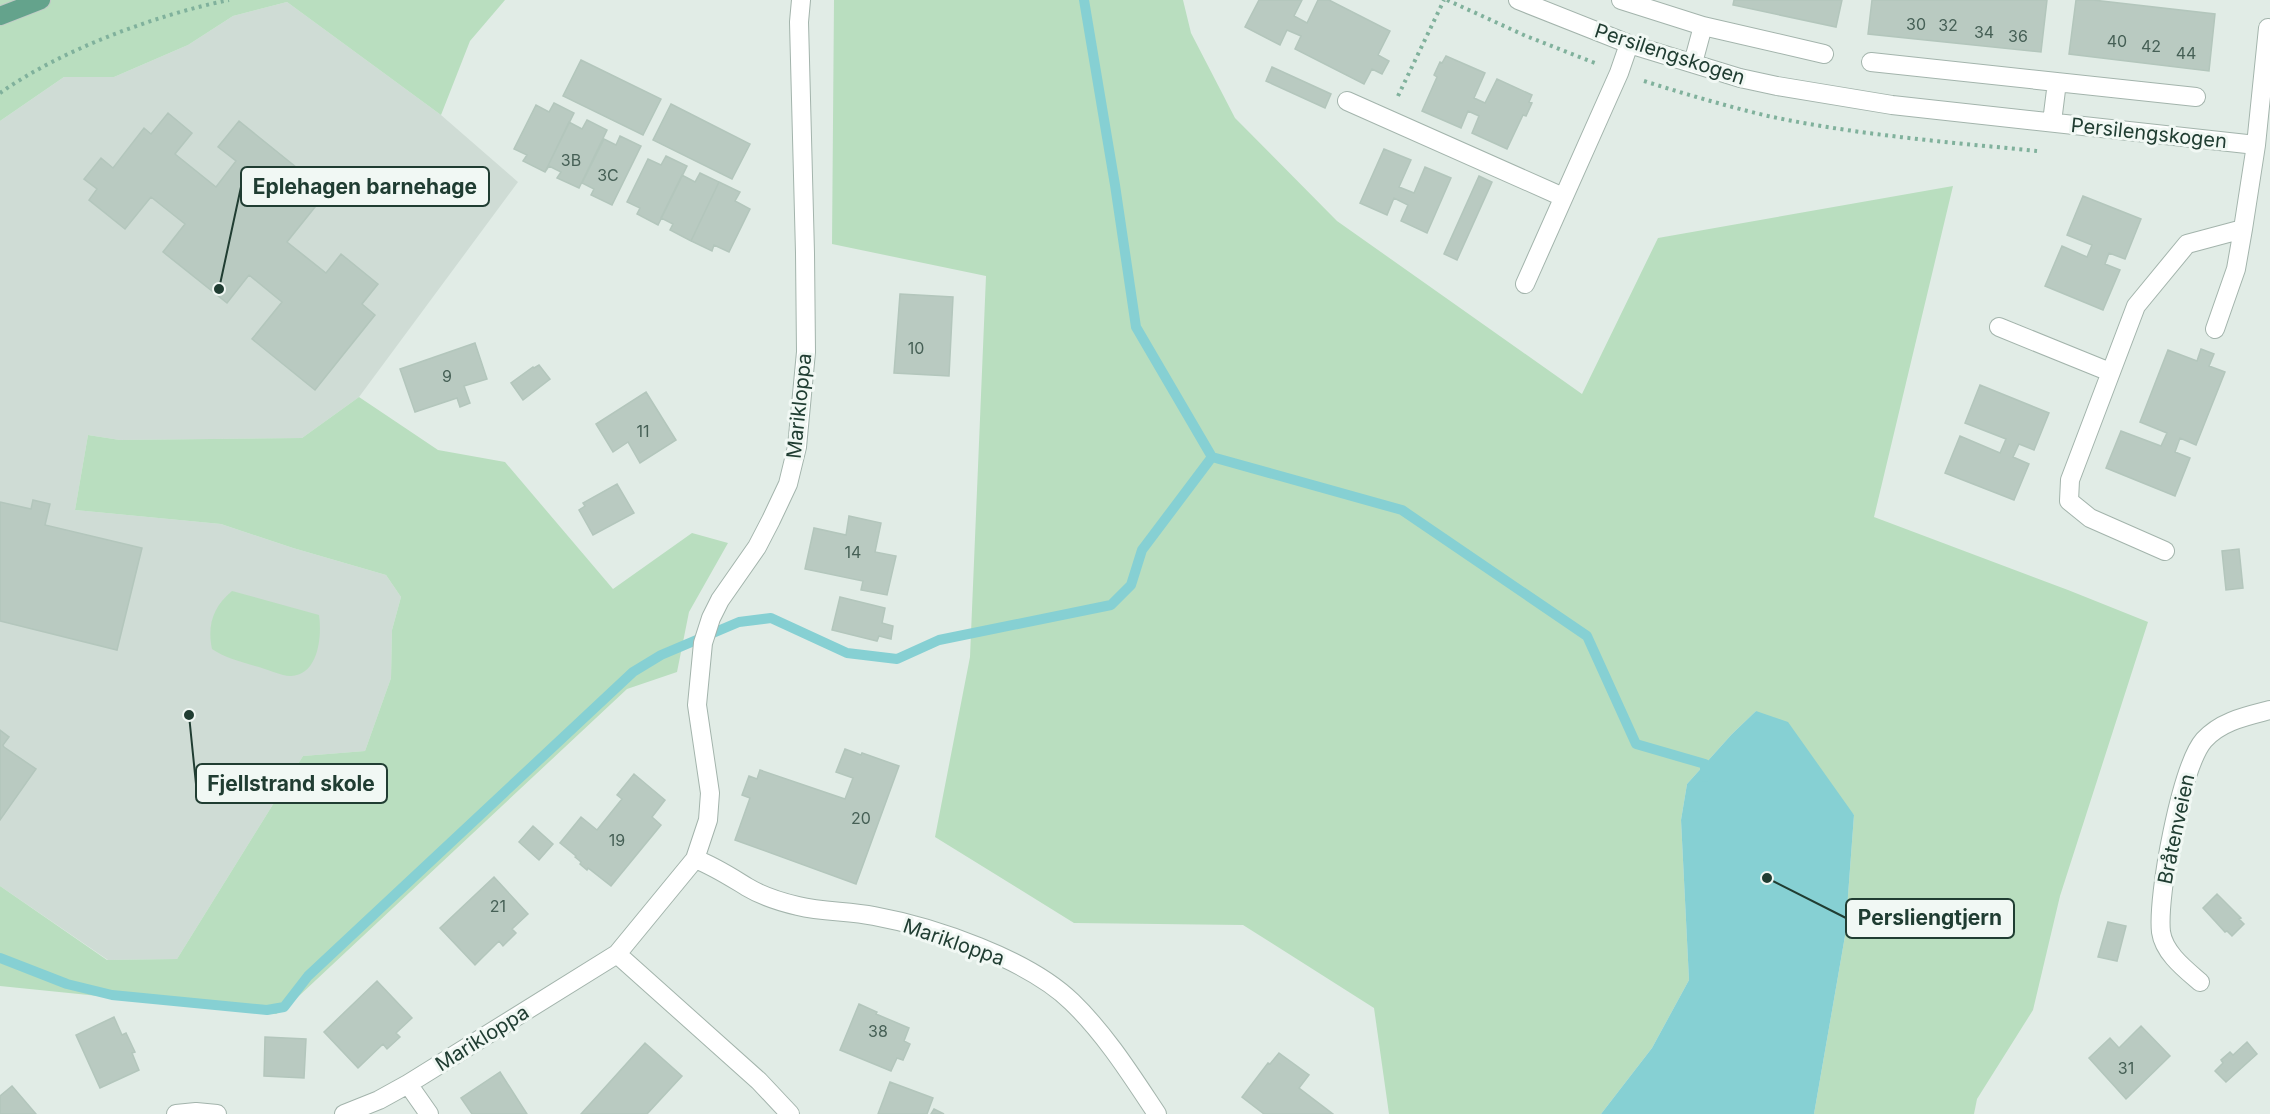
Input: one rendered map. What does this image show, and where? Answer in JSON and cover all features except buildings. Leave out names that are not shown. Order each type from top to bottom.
[{"type":"main road","points":[[3,10],[40,0]]},
{"type":"street","name":"Marikloppa","points":[[344,1114],[379,1100],[408,1084],[617,954],[695,859],[708,820],[710,793],[697,705],[704,643],[711,618],[720,600],[762,538],[788,484],[797,447],[806,352],[799,22],[801,0]]},
{"type":"street","name":"Persilengskogen","points":[[1518,0],[1629,44],[1740,78],[1777,86],[1892,105],[2256,145],[2236,269],[2215,329]]},
{"type":"street","points":[[1621,0],[1703,26],[1824,54]]},
{"type":"street","points":[[1693,63],[1703,26]]},
{"type":"street","points":[[2256,145],[2268,28]]},
{"type":"street","points":[[1525,284],[1619,73],[1629,44]]},
{"type":"street","points":[[1871,62],[2196,97]]},
{"type":"street","points":[[2052,122],[2057,82]]},
{"type":"street","points":[[1347,101],[1563,197]]},
{"type":"street","points":[[2165,551],[2090,518],[2069,501],[2070,480],[2136,306],[2187,244],[2243,229]]},
{"type":"street","points":[[1999,327],[2110,372]]},
{"type":"street","name":"Bråtenveien","points":[[2200,982],[2175,960],[2161,933],[2163,875],[2188,767],[2204,740],[2231,720],[2270,710]]},
{"type":"street","name":"Marikloppa","points":[[695,859],[712,865],[749,888],[775,899],[799,906],[912,924],[1031,971],[1064,995],[1088,1019],[1119,1056],[1157,1114]]},
{"type":"street","points":[[617,954],[759,1081],[790,1114]]},
{"type":"street","points":[[408,1084],[429,1114]]},
{"type":"street","points":[[176,1114],[196,1112],[217,1114]]},
{"type":"path","points":[[0,93],[42,67],[82,48],[172,14],[229,0]]},
{"type":"path","points":[[1387,119],[1444,0]]},
{"type":"shaded area","points":[[287,2],[441,115],[518,182],[359,397],[302,438],[120,440],[88,435],[75,510],[221,524],[386,575],[401,597],[392,630],[391,678],[365,751],[303,756],[177,959],[108,960],[0,886],[0,121],[64,77],[114,77],[188,45],[233,16]]},
{"type":"green space","points":[[0,0],[505,0],[470,41],[441,115],[287,2],[233,16],[188,45],[114,77],[64,77],[0,121]]},
{"type":"green space","points":[[834,0],[1183,0],[1191,33],[1235,118],[1337,221],[1582,394],[1658,238],[1953,186],[1874,517],[2148,622],[2060,896],[2033,1010],[1977,1099],[1974,1114],[1814,1114],[1845,936],[1854,815],[1756,711],[1687,784],[1681,820],[1689,980],[1652,1048],[1601,1114],[1389,1114],[1374,1008],[1243,925],[1074,923],[935,837],[970,657],[986,276],[832,244]]},
{"type":"green space","points":[[359,397],[438,450],[505,462],[613,589],[692,533],[728,543],[689,612],[677,672],[627,689],[285,1009],[276,1014],[0,986],[0,886],[107,960],[177,959],[303,756],[365,751],[391,678],[392,630],[401,597],[386,575],[221,524],[75,510],[88,435],[120,440],[302,438]]},
{"type":"green space","points":[[232,591],[319,615],[320,633],[317,653],[308,669],[300,674],[282,675],[232,659],[212,649],[210,632],[213,617],[220,603]]},
{"type":"water","points":[[1756,711],[1788,722],[1854,815],[1845,936],[1814,1114],[1601,1114],[1652,1048],[1689,980],[1681,820],[1687,784]]},
{"type":"waterway","points":[[1084,0],[1136,327],[1212,457],[1402,510],[1587,636],[1636,744],[1705,764],[1705,777]]},
{"type":"waterway","points":[[0,958],[67,984],[112,995],[267,1010],[284,1007],[308,976],[633,672],[661,655],[739,622],[771,618],[847,653],[897,659],[939,640],[1111,605],[1131,585],[1142,550],[1212,457]]},
{"type":"place","name":"Eplehagen barnehage","points":[[219,289]]},
{"type":"place","name":"Fjellstrand skole","points":[[189,715]]},
{"type":"place","name":"Persliengtjern","points":[[1767,878]]}]
